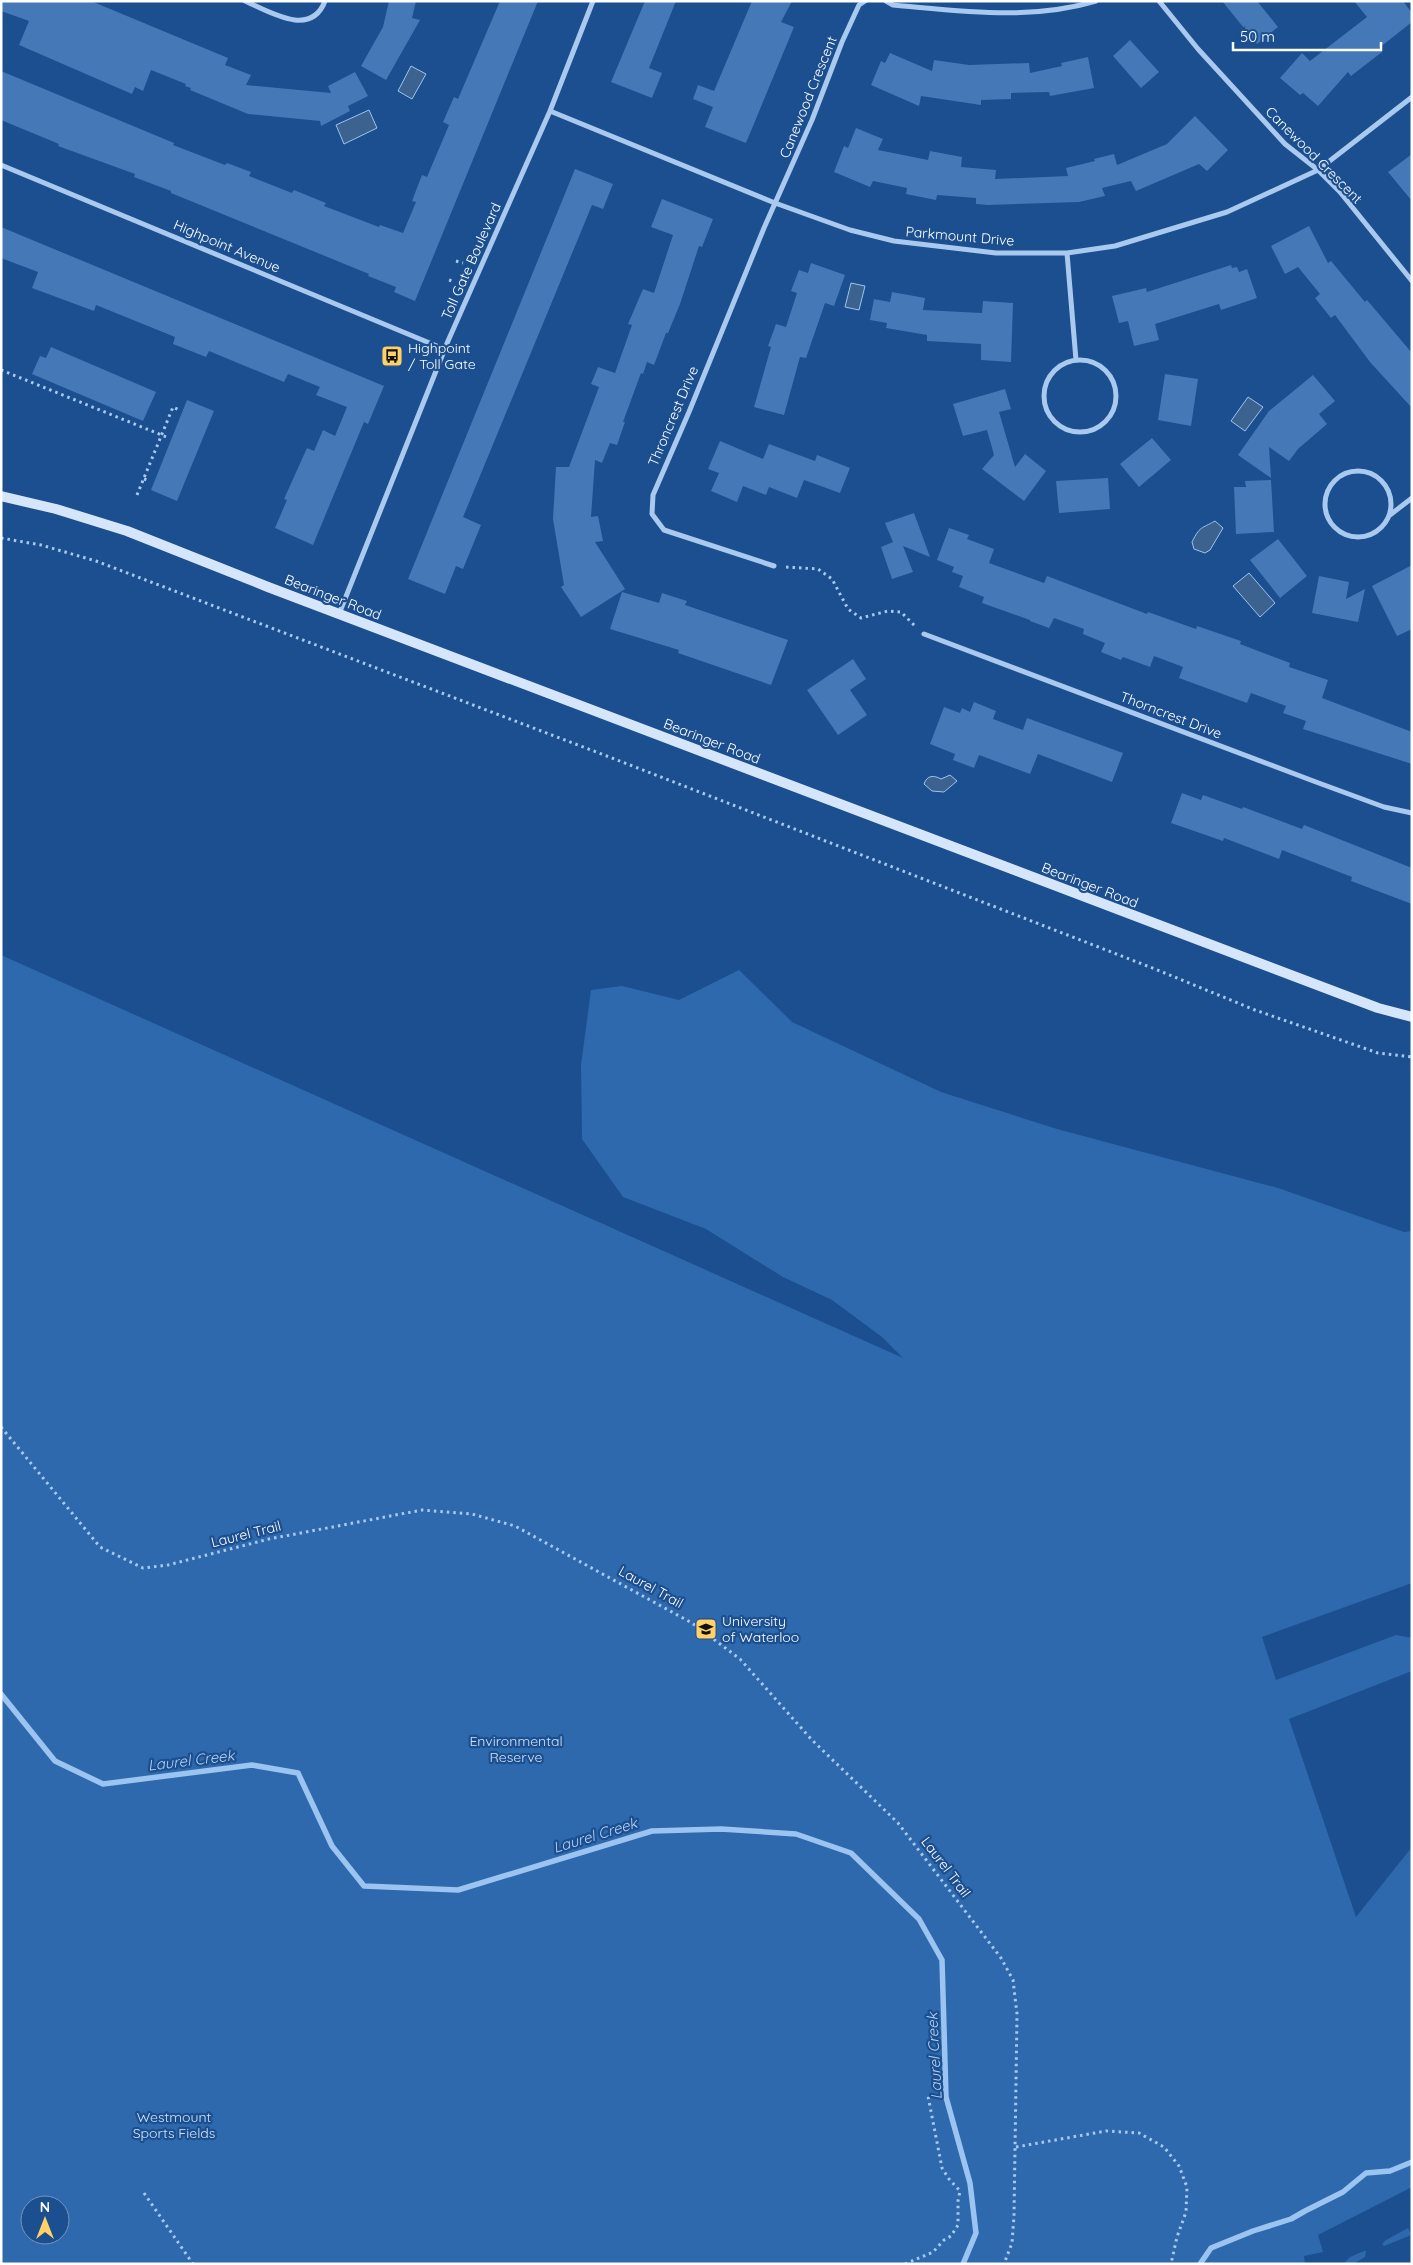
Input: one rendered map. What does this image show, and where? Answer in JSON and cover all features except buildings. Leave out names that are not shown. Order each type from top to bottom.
[{"type":"street","points":[[245,1],[288,20],[310,19],[321,12],[325,1]]},
{"type":"street","name":"Toll Gate Boulevard","points":[[339,614],[444,349],[550,110],[593,1]]},
{"type":"street","name":"Canewood Crescent","points":[[775,203],[812,120],[842,42],[859,5],[865,1]]},
{"type":"street","points":[[886,1],[893,5],[944,11],[1019,14],[1078,6],[1096,1]]},
{"type":"street","name":"Canewood Crescent","points":[[1159,1],[1198,49],[1285,144],[1318,170],[1340,192],[1412,281]]},
{"type":"street","name":"Parkmount Drive","points":[[550,110],[775,203],[850,230],[894,241],[996,253],[1067,253],[1115,246],[1227,212],[1318,170],[1412,97]]},
{"type":"street","name":"Highpoint Avenue","points":[[1,165],[444,349]]},
{"type":"street","name":"Throncrest Drive","points":[[774,566],[664,530],[652,514],[653,495],[775,203]]},
{"type":"street","points":[[1067,253],[1076,360]]},
{"type":"street","points":[[1076,360],[1096,363],[1106,370],[1113,380],[1116,393],[1116,402],[1112,413],[1104,423],[1088,430],[1077,432],[1065,428],[1055,421],[1045,408],[1044,392],[1050,376],[1058,367],[1076,360]]},
{"type":"street","points":[[1390,515],[1392,500],[1389,489],[1381,479],[1372,473],[1360,470],[1343,474],[1336,478],[1326,493],[1326,514],[1332,526],[1347,535],[1359,537],[1377,531],[1384,526],[1390,515],[1412,498]]},
{"type":"street","name":"Bearinger Road","points":[[1,496],[56,509],[127,531],[339,614],[1189,938],[1378,1008],[1412,1017]]},
{"type":"street","name":"Thorncrest Drive","points":[[924,634],[1384,807],[1412,813]]},
{"type":"path","points":[[456,261],[463,263]]},
{"type":"path","points":[[448,280],[455,282]]},
{"type":"path","points":[[1,370],[169,438]]},
{"type":"path","points":[[30,382],[32,377]]},
{"type":"path","points":[[48,389],[50,384]]},
{"type":"path","points":[[63,395],[65,390]]},
{"type":"path","points":[[78,402],[80,396]]},
{"type":"path","points":[[93,408],[95,402]]},
{"type":"path","points":[[137,495],[173,407],[180,410]]},
{"type":"path","points":[[109,414],[110,408]]},
{"type":"path","points":[[123,420],[125,415]]},
{"type":"path","points":[[138,426],[140,422]]},
{"type":"path","points":[[167,423],[173,425]]},
{"type":"path","points":[[155,450],[161,452]]},
{"type":"path","points":[[149,466],[156,468]]},
{"type":"path","points":[[144,479],[150,482]]},
{"type":"path","points":[[1,538],[41,545],[96,561],[612,758],[1155,969],[1255,1010],[1378,1053],[1412,1057]]},
{"type":"path","points":[[774,566],[818,569],[832,579],[848,609],[861,618],[888,611],[901,612],[924,634]]},
{"type":"path","name":"Laurel Trail","points":[[1,1427],[100,1547],[143,1568],[168,1565],[270,1538],[422,1510],[472,1514],[515,1526],[692,1623],[740,1659],[810,1739],[898,1823],[1001,1958],[1013,1980],[1017,2014],[1016,2147],[1012,2244],[1004,2264]]},
{"type":"path","points":[[905,2264],[933,2252],[944,2240],[951,2236],[958,2225],[960,2190],[949,2179],[942,2168],[928,2096]]},
{"type":"path","points":[[1016,2147],[1106,2131],[1138,2133],[1164,2147],[1180,2166],[1187,2187],[1186,2212],[1177,2237],[1171,2264]]},
{"type":"path","points":[[144,2193],[193,2264]]},
{"type":"green space","name":"Environmental Reserve","points":[[1,955],[903,1358],[882,1337],[832,1300],[783,1277],[706,1229],[623,1197],[582,1139],[581,1065],[591,990],[622,986],[679,1000],[739,970],[792,1022],[941,1092],[1057,1129],[1278,1188],[1404,1232],[1412,1231],[1412,1583],[1262,1637],[1276,1680],[1396,1635],[1412,1638],[1412,1671],[1289,1719],[1356,1917],[1412,1847],[1412,2187],[1318,2235],[1323,2252],[1304,2256],[1305,2264],[1,2264]]},
{"type":"green space","points":[[1408,2228],[1411,2234],[1409,2236],[1384,2246],[1382,2244],[1386,2240]]},
{"type":"green space","points":[[1366,2251],[1365,2257],[1353,2264],[1343,2264],[1350,2257]]},
{"type":"shaded area","points":[[411,66],[426,74],[412,99],[398,91]]},
{"type":"shaded area","points":[[369,110],[377,128],[344,144],[336,125]]},
{"type":"shaded area","points":[[851,283],[865,286],[859,310],[845,307]]},
{"type":"shaded area","points":[[1248,397],[1263,407],[1245,431],[1231,421]]},
{"type":"shaded area","points":[[1215,521],[1223,528],[1210,550],[1205,553],[1194,549],[1192,542],[1197,533],[1201,528]]},
{"type":"shaded area","points":[[1249,573],[1275,603],[1260,617],[1233,586]]},
{"type":"shaded area","points":[[950,775],[957,781],[944,792],[932,791],[924,784],[931,777],[941,779]]},
{"type":"waterway","name":"Laurel Creek","points":[[1,1694],[55,1761],[103,1784],[252,1765],[298,1773],[332,1846],[364,1886],[458,1890],[652,1831],[721,1829],[796,1834],[851,1853],[919,1919],[942,1960],[946,2097],[970,2183],[976,2233],[963,2264]]},
{"type":"waterway","points":[[1200,2264],[1211,2248],[1253,2231],[1291,2219],[1343,2192],[1366,2173],[1390,2171],[1412,2162]]},
{"type":"place","name":"Highpoint / Toll Gate","points":[[392,356]]},
{"type":"place","name":"University of Waterloo","points":[[706,1629]]},
{"type":"park label","name":"Westmount Sports Fields","points":[[174,2126]]}]
